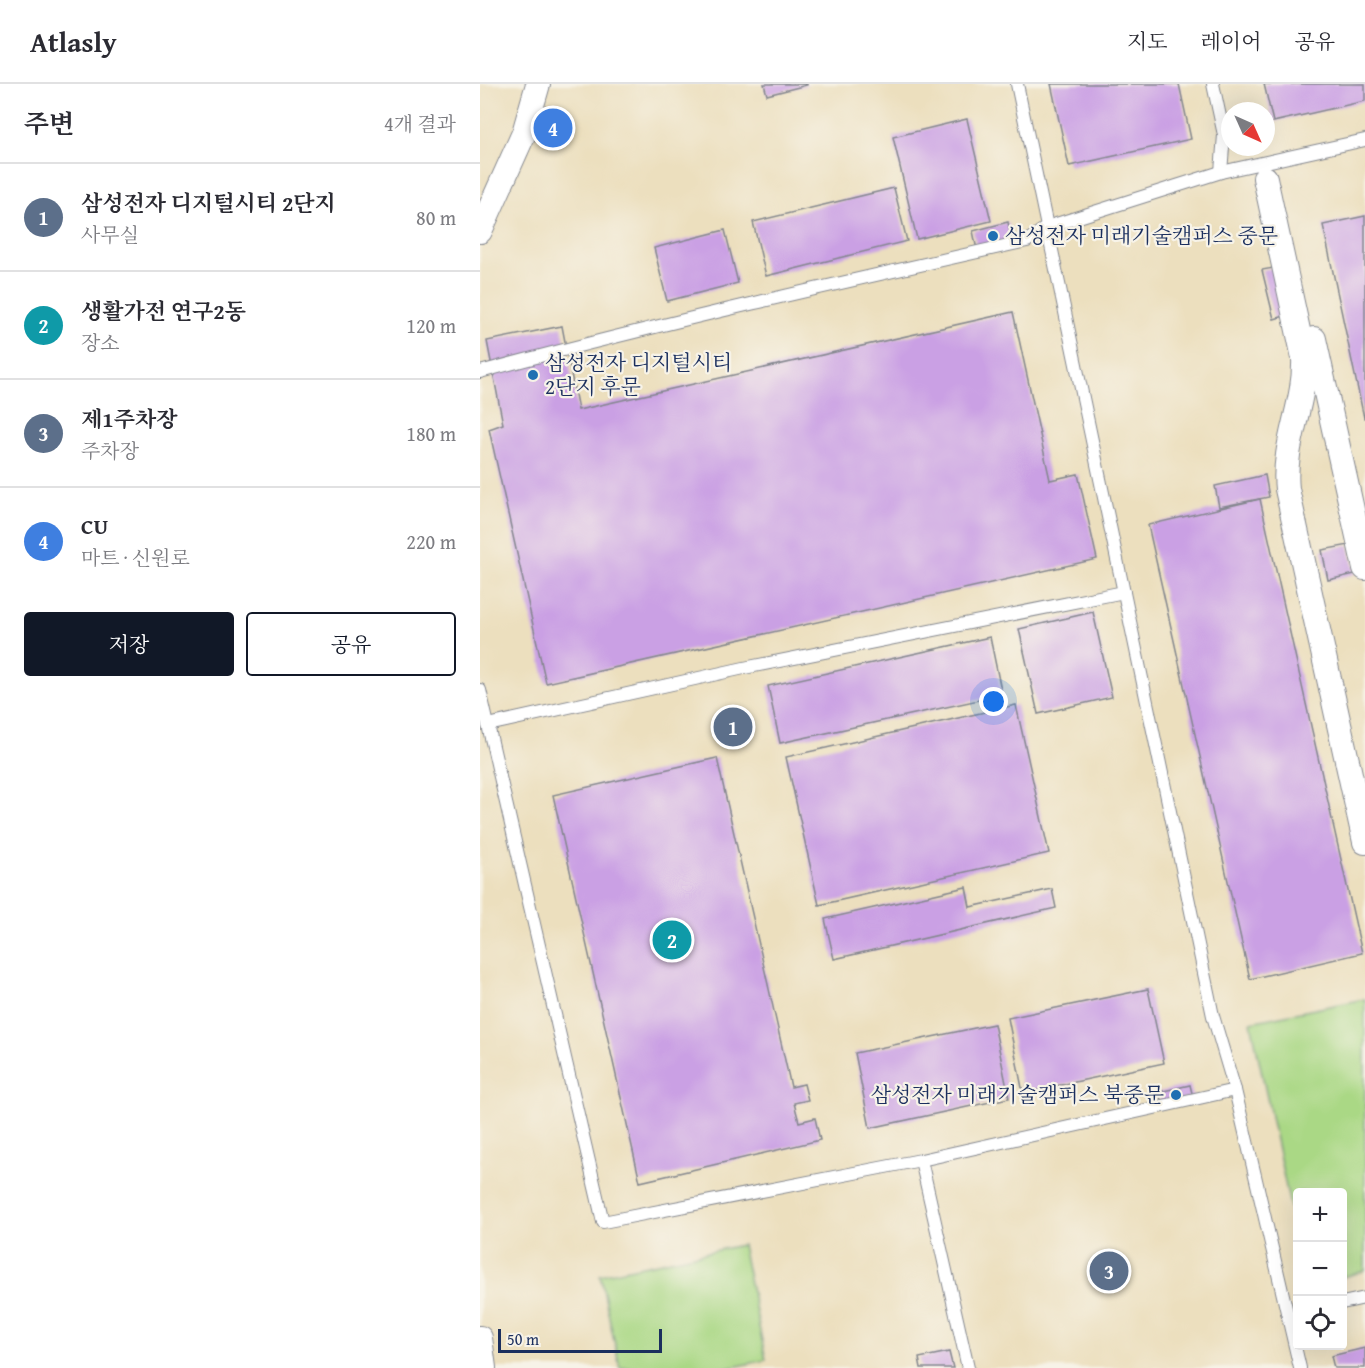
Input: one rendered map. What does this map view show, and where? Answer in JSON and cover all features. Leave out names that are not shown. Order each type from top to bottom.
[{"type":"street","points":[[480,231],[525,133],[538,84]]},
{"type":"street","points":[[1365,568],[1271,176],[1304,365],[1299,409],[1287,454],[1287,489],[1365,842]]},
{"type":"street","points":[[480,1338],[484,1368]]},
{"type":"lane","points":[[1017,84],[1211,1005],[1292,1314],[1300,1368]]},
{"type":"lane","points":[[1213,84],[1224,135],[1221,172]]},
{"type":"lane","points":[[480,372],[597,340],[776,297],[1027,242],[1047,228],[1221,172],[1365,140]]},
{"type":"lane","points":[[488,725],[744,668],[1124,592]]},
{"type":"lane","points":[[480,690],[603,1222],[921,1160],[1235,1090]]},
{"type":"lane","points":[[921,1160],[968,1368]]},
{"type":"lane","points":[[1347,1302],[1365,1298]]},
{"type":"green space","points":[[1365,999],[1365,1271],[1347,1276],[1347,1188],[1293,1188],[1293,1220],[1251,1022]]},
{"type":"green space","points":[[742,1245],[766,1360],[729,1368],[620,1368],[600,1275]]},
{"type":"building","points":[[764,84],[807,84],[807,85],[767,95]]},
{"type":"building","points":[[1051,84],[1179,84],[1191,139],[1069,166]]},
{"type":"building","points":[[1264,84],[1365,84],[1365,101],[1275,122],[1275,102],[1268,102]]},
{"type":"building","points":[[967,119],[991,221],[917,239],[893,137]]},
{"type":"building","points":[[894,188],[907,241],[766,276],[753,222]]},
{"type":"building","points":[[1365,216],[1365,418],[1364,418],[1323,225]]},
{"type":"building","name":"삼성전자 미래기술캠퍼스 중문","points":[[1008,222],[1012,242],[977,250],[973,231]]},
{"type":"building","points":[[725,230],[738,283],[667,301],[654,248]]},
{"type":"building","points":[[1273,268],[1285,316],[1274,319],[1262,270]]},
{"type":"building","points":[[1013,312],[1050,480],[1078,474],[1097,559],[546,683],[489,429],[503,424],[487,341],[562,326],[578,410]]},
{"type":"building","points":[[1265,475],[1269,497],[1219,507],[1215,486]]},
{"type":"building","points":[[1260,499],[1362,953],[1250,979],[1148,525]]},
{"type":"building","points":[[1349,545],[1355,574],[1328,580],[1322,550]]},
{"type":"building","points":[[1093,612],[1112,697],[1038,714],[1019,629]]},
{"type":"building","points":[[990,637],[1002,695],[780,743],[768,686]]},
{"type":"building","points":[[1016,705],[1049,853],[819,905],[786,757]]},
{"type":"building","points":[[717,758],[791,1087],[804,1084],[808,1100],[794,1103],[799,1122],[815,1118],[820,1140],[640,1182],[553,795]]},
{"type":"building","points":[[966,887],[970,907],[1052,889],[1056,908],[834,959],[825,919]]},
{"type":"building","points":[[1148,989],[1164,1063],[1023,1093],[1008,1018]]},
{"type":"building","points":[[994,1024],[1009,1098],[870,1128],[855,1053]]},
{"type":"building","name":"삼성전자 미래기술캠퍼스 북중문","points":[[1190,1085],[1193,1097],[1162,1105],[1159,1092]]},
{"type":"building","points":[[1365,1348],[1365,1368],[1334,1368],[1331,1356]]},
{"type":"building","points":[[949,1352],[953,1368],[921,1368],[919,1358]]},
{"type":"place","name":"CU","points":[[553,128]]},
{"type":"place","name":"삼성전자 미래기술캠퍼스 중문","points":[[993,236]]},
{"type":"place","name":"삼성전자 디지털시티 2단지 후문","points":[[533,375]]},
{"type":"place","name":"삼성전자 디지털시티 2단지","points":[[733,727]]},
{"type":"place","name":"생활가전 연구2동","points":[[672,940]]},
{"type":"place","name":"삼성전자 미래기술캠퍼스 북중문","points":[[1176,1095]]},
{"type":"place","name":"제1주차장","points":[[1109,1271]]}]
